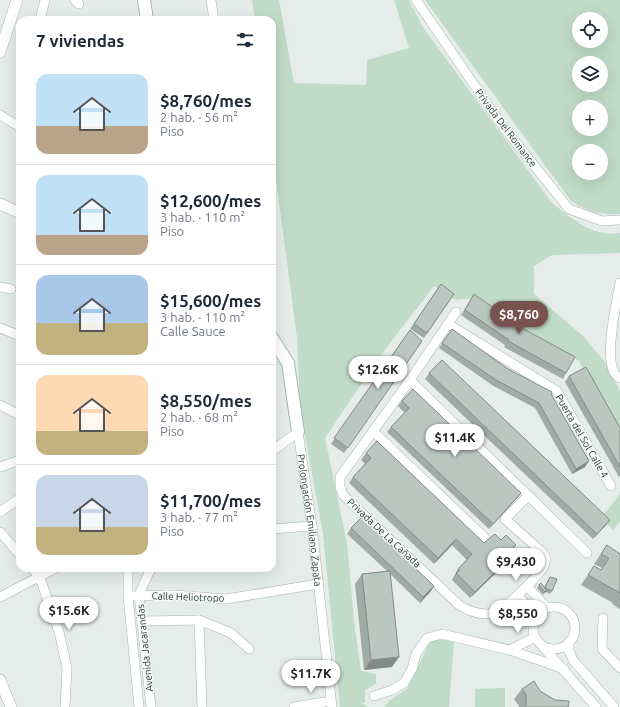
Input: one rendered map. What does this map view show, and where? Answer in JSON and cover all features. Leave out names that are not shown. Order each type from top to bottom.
[{"type":"main road","points":[[144,0],[146,16]]},
{"type":"main road","name":"Prolongación Emiliano Zapata","points":[[276,344],[288,363],[298,432]]},
{"type":"street","points":[[0,52],[17,0]]},
{"type":"street","points":[[41,16],[45,0]]},
{"type":"street","points":[[211,0],[213,16]]},
{"type":"street","name":"Privada Del Romance","points":[[416,0],[501,124],[569,209],[602,221],[620,220]]},
{"type":"street","points":[[0,115],[16,125]]},
{"type":"street","points":[[0,204],[16,211]]},
{"type":"street","points":[[620,283],[618,307],[609,354],[611,368],[616,376],[620,378]]},
{"type":"street","points":[[0,287],[11,289]]},
{"type":"street","name":"Privada De La Cañada","points":[[456,312],[410,380],[340,477],[340,487],[343,495],[459,605],[469,612],[487,614],[497,613],[518,595],[543,568],[546,559],[543,553],[504,519],[528,496]]},
{"type":"street","name":"Puerta del Sol Calle 4","points":[[448,324],[557,391],[611,486]]},
{"type":"street","points":[[0,328],[16,334]]},
{"type":"street","points":[[410,380],[587,553]]},
{"type":"street","points":[[0,406],[16,413]]},
{"type":"street","points":[[373,431],[485,538]]},
{"type":"street","points":[[276,448],[298,432]]},
{"type":"street","name":"Prolongación Emiliano Zapata","points":[[298,432],[312,526],[332,704]]},
{"type":"street","points":[[0,467],[16,461]]},
{"type":"street","points":[[0,512],[16,501]]},
{"type":"street","points":[[276,529],[312,526]]},
{"type":"street","points":[[0,532],[16,550]]},
{"type":"street","points":[[35,572],[40,578],[59,632],[67,668],[65,707]]},
{"type":"street","points":[[0,597],[50,572]]},
{"type":"street","name":"Avenida Jacarandas","points":[[128,572],[128,596],[139,707]]},
{"type":"street","name":"Avenida Jacarandas","points":[[149,572],[139,595],[152,707]]},
{"type":"street","name":"Calle Heliotropo","points":[[128,596],[175,595],[226,599],[318,584]]},
{"type":"street","points":[[527,586],[547,608]]},
{"type":"street","points":[[518,595],[536,617]]},
{"type":"street","points":[[596,707],[538,641],[534,624],[536,617],[547,608],[561,608],[572,617],[575,631],[569,642],[569,651],[573,660],[614,707]]},
{"type":"street","points":[[603,618],[602,649],[620,668]]},
{"type":"street","points":[[143,620],[199,620],[231,633],[249,649]]},
{"type":"street","points":[[199,620],[202,707]]},
{"type":"street","points":[[374,696],[392,690],[404,683],[412,669],[416,654],[427,638],[442,634],[510,650],[564,669]]},
{"type":"street","points":[[510,650],[538,641],[551,649],[557,649],[569,642]]},
{"type":"street","points":[[1,682],[11,707]]},
{"type":"street","points":[[294,707],[332,704]]},
{"type":"green space","points":[[252,0],[279,0],[294,83],[366,85],[367,60],[409,48],[394,0],[409,0],[422,26],[551,202],[566,214],[592,230],[610,234],[620,233],[620,253],[552,255],[534,266],[534,294],[583,336],[605,362],[620,391],[620,434],[579,361],[472,298],[456,300],[434,286],[380,356],[325,438],[347,543],[354,620],[361,671],[376,674],[376,684],[365,690],[365,703],[360,702],[368,707],[340,707],[323,533],[300,409],[297,338],[276,179],[276,16],[254,16]]},
{"type":"green space","points":[[425,0],[620,0],[620,214],[606,214],[583,208],[571,201]]},
{"type":"green space","points":[[620,494],[620,521],[613,530],[601,518]]},
{"type":"green space","points":[[431,640],[454,640],[449,707],[384,707],[389,701],[407,689]]},
{"type":"green space","points":[[505,688],[505,707],[475,707],[475,689]]},
{"type":"building","points":[[441,284],[454,294],[427,333],[414,324]]},
{"type":"building","points":[[474,294],[522,328],[575,357],[566,373],[508,341],[509,340],[465,310]]},
{"type":"building","points":[[452,329],[508,369],[552,392],[551,394],[589,461],[576,469],[539,403],[496,380],[442,343]]},
{"type":"building","points":[[410,330],[422,341],[348,448],[334,438]]},
{"type":"building","points":[[442,360],[610,520],[597,534],[429,373]]},
{"type":"building","points":[[586,367],[620,428],[620,467],[569,376]]},
{"type":"building","points":[[413,389],[521,493],[493,524],[391,427],[409,408],[402,401]]},
{"type":"building","points":[[377,441],[484,543],[495,534],[501,540],[506,535],[516,545],[511,550],[513,552],[508,559],[475,592],[456,573],[472,554],[456,539],[438,558],[353,477],[371,458],[366,453]]},
{"type":"building","points":[[362,517],[434,586],[423,597],[351,528]]},
{"type":"building","points":[[607,545],[620,554],[620,593],[588,575],[594,566],[601,570],[609,558],[601,554]]},
{"type":"building","points":[[390,571],[399,657],[371,660],[362,574]]},
{"type":"building","points":[[550,577],[557,579],[552,591],[545,588]]},
{"type":"building","points":[[541,583],[547,591],[545,592],[539,585]]},
{"type":"building","points":[[534,681],[540,691],[555,700],[569,701],[568,707],[526,707],[526,695],[522,689]]}]
